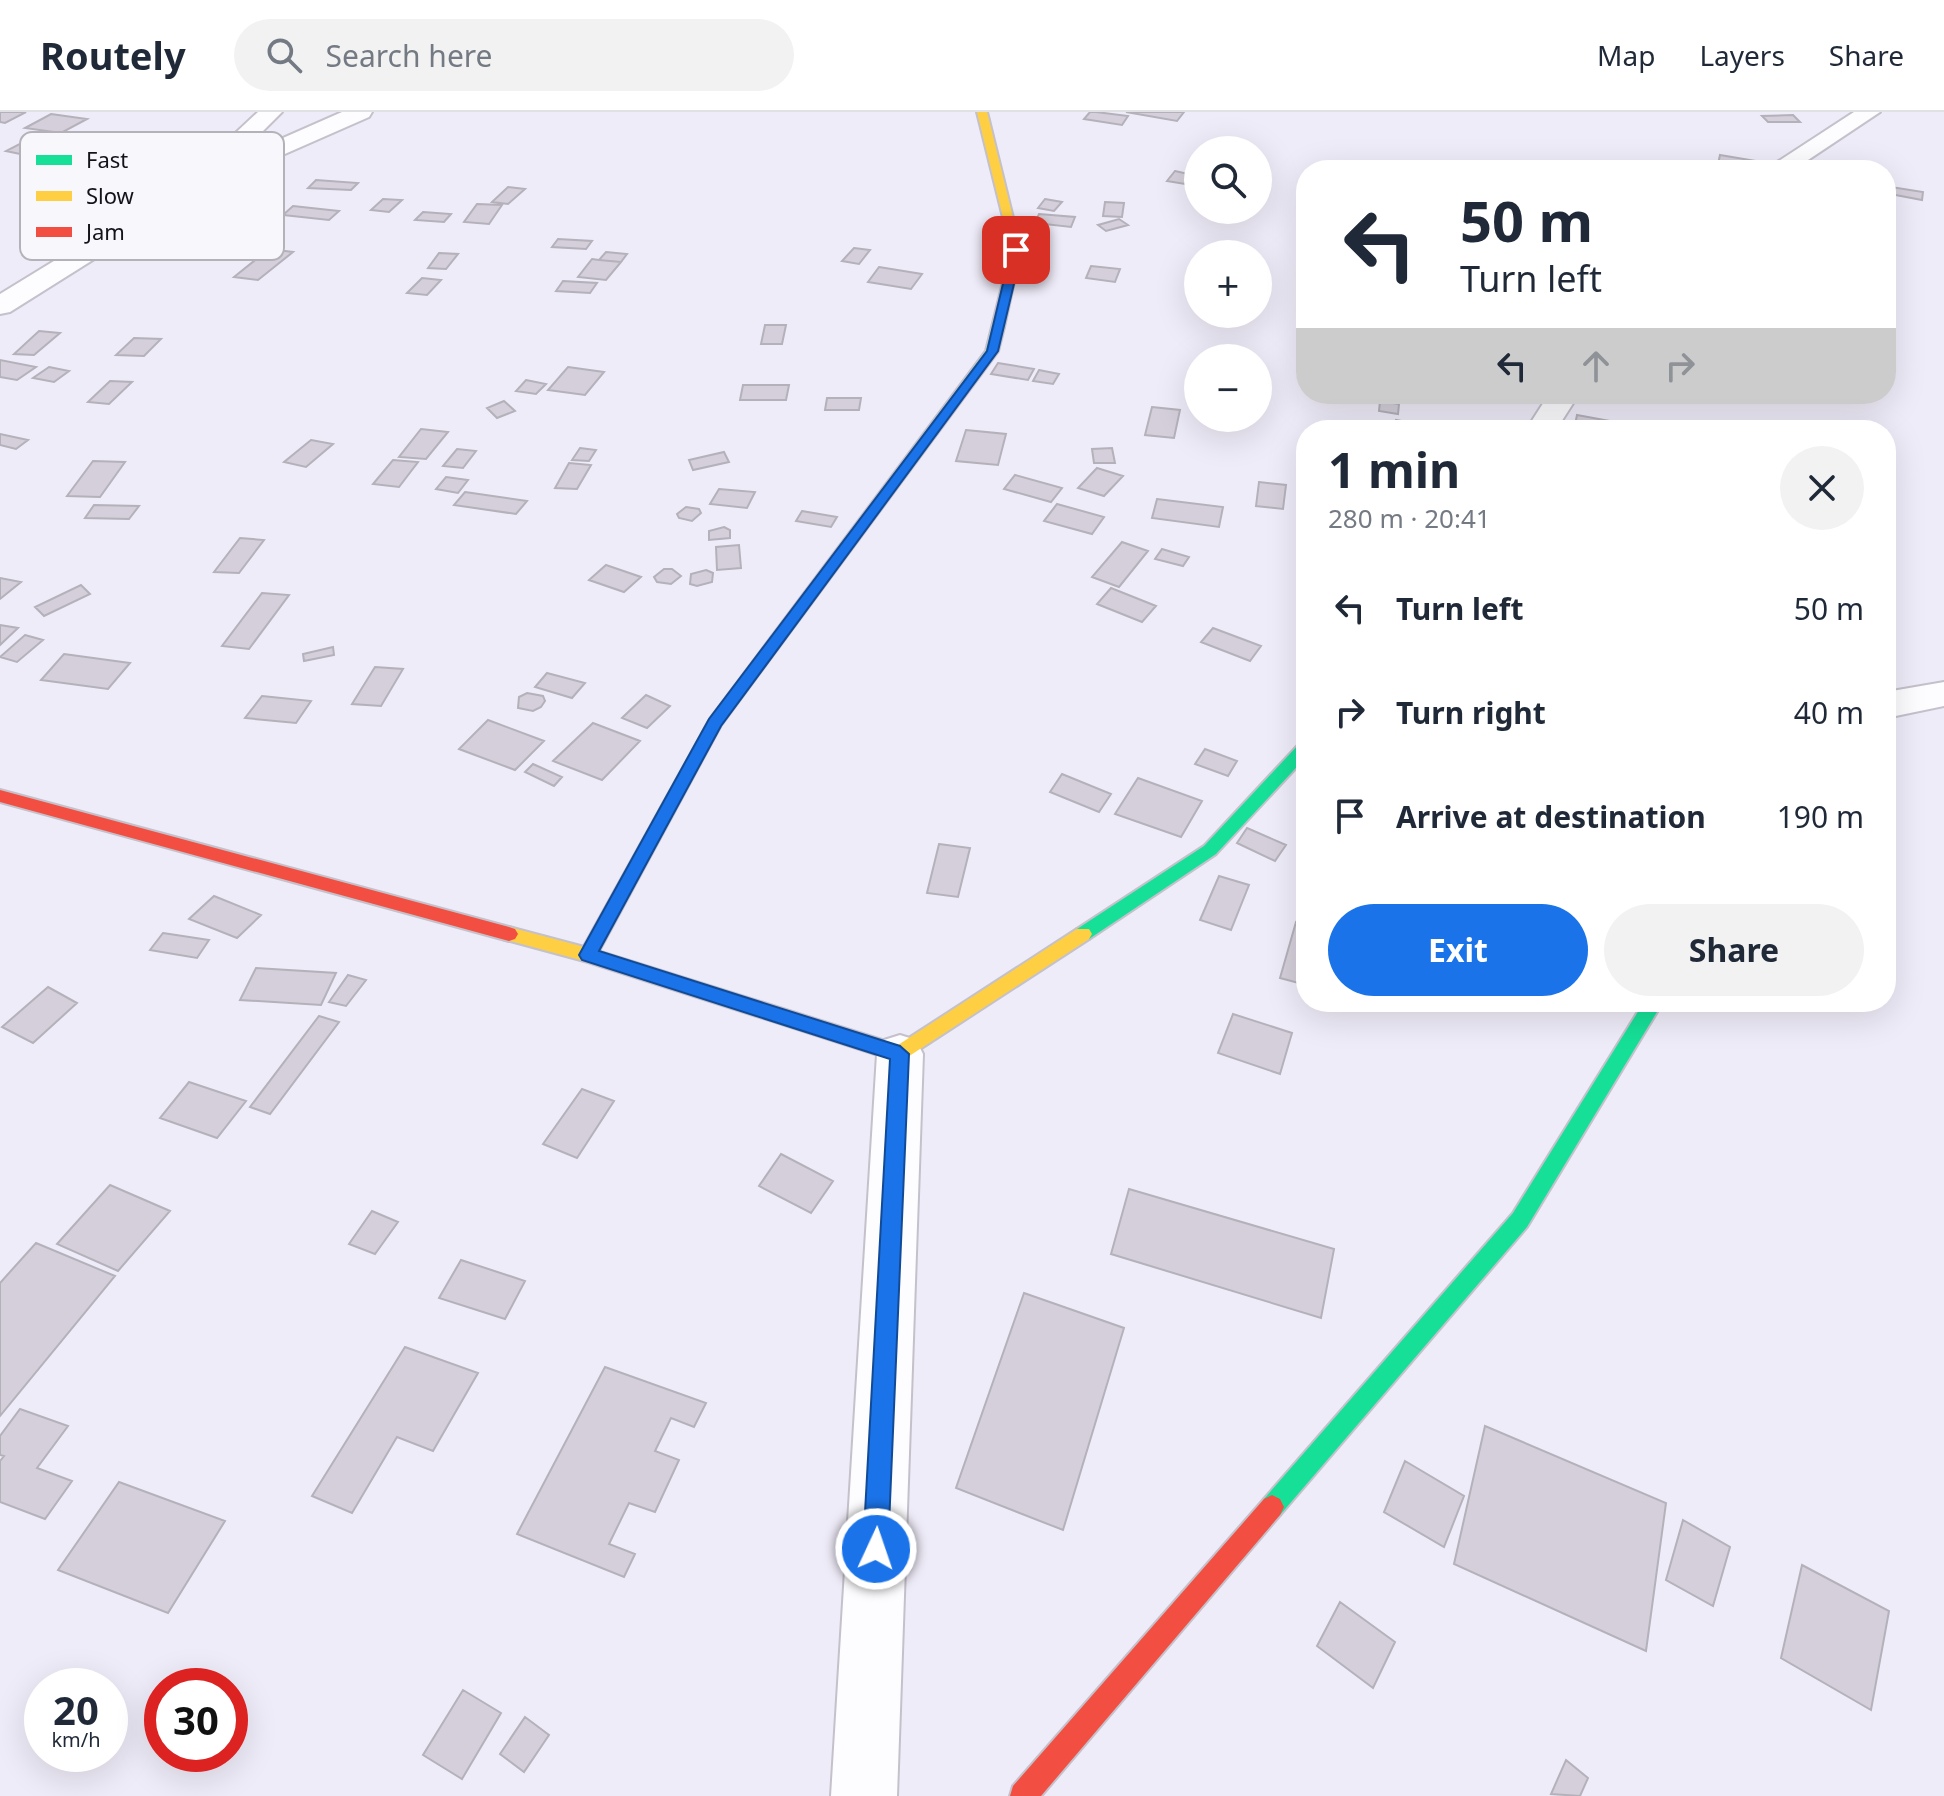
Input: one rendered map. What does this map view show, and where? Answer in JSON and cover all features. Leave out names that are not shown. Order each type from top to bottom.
[{"type":"street","points":[[250,132],[271,112]]},
{"type":"street","points":[[284,146],[361,112]]},
{"type":"street","points":[[588,955],[715,723],[992,351],[1016,250],[982,112]]},
{"type":"street","points":[[1793,160],[1869,112]]},
{"type":"street","points":[[0,306],[74,260]]},
{"type":"street","points":[[1896,703],[1944,694]]},
{"type":"street","points":[[900,1054],[1210,850],[1296,758]]},
{"type":"street","points":[[0,796],[588,955],[900,1054]]},
{"type":"street","points":[[1023,1796],[1520,1220],[1648,1012]]},
{"type":"street","points":[[864,1796],[900,1054]]},
{"type":"building","points":[[0,112],[26,112],[5,123],[0,122]]},
{"type":"building","points":[[1090,112],[1128,116],[1122,125],[1084,119]]},
{"type":"building","points":[[1126,112],[1184,112],[1177,121]]},
{"type":"building","points":[[51,114],[87,119],[63,132],[25,128]]},
{"type":"building","points":[[1793,115],[1800,122],[1768,122],[1762,116]]},
{"type":"building","points":[[20,144],[20,154],[6,151]]},
{"type":"building","points":[[1720,155],[1750,160],[1719,160]]},
{"type":"building","points":[[1175,171],[1184,173],[1184,184],[1167,181]]},
{"type":"building","points":[[316,180],[358,183],[351,190],[308,188]]},
{"type":"building","points":[[508,187],[525,189],[508,204],[492,202]]},
{"type":"building","points":[[1896,188],[1923,192],[1922,200],[1896,195]]},
{"type":"building","points":[[383,199],[402,200],[389,212],[371,210]]},
{"type":"building","points":[[1045,199],[1062,202],[1054,211],[1038,208]]},
{"type":"building","points":[[1105,202],[1124,203],[1122,217],[1103,216]]},
{"type":"building","points":[[477,204],[502,205],[489,224],[464,222]]},
{"type":"building","points":[[293,206],[339,211],[329,220],[284,214]]},
{"type":"building","points":[[423,212],[451,214],[444,222],[415,220]]},
{"type":"building","points":[[1039,214],[1075,217],[1071,227],[1035,223]]},
{"type":"building","points":[[1119,219],[1128,225],[1106,231],[1098,225]]},
{"type":"building","points":[[558,239],[592,241],[586,249],[552,247]]},
{"type":"building","points":[[854,248],[870,250],[859,264],[842,261]]},
{"type":"building","points":[[606,252],[627,254],[621,262],[599,260]]},
{"type":"building","points":[[439,253],[458,254],[446,269],[428,268]]},
{"type":"building","points":[[592,259],[621,262],[606,280],[578,277]]},
{"type":"building","points":[[255,260],[283,260],[258,280],[234,277]]},
{"type":"building","points":[[1091,266],[1120,269],[1115,282],[1086,278]]},
{"type":"building","points":[[879,267],[922,274],[911,289],[868,282]]},
{"type":"building","points":[[422,278],[441,280],[427,295],[407,293]]},
{"type":"building","points":[[563,281],[597,283],[590,293],[556,291]]},
{"type":"building","points":[[765,325],[786,325],[782,344],[761,344]]},
{"type":"building","points":[[39,331],[60,333],[34,355],[14,354]]},
{"type":"building","points":[[134,338],[161,339],[144,356],[116,355]]},
{"type":"building","points":[[0,360],[36,367],[17,380],[0,377]]},
{"type":"building","points":[[998,363],[1034,369],[1028,380],[991,374]]},
{"type":"building","points":[[49,367],[69,371],[54,382],[33,378]]},
{"type":"building","points":[[568,367],[604,372],[585,395],[548,390]]},
{"type":"building","points":[[1039,370],[1059,374],[1053,384],[1033,381]]},
{"type":"building","points":[[526,380],[546,384],[536,394],[516,391]]},
{"type":"building","points":[[110,381],[132,382],[109,404],[88,402]]},
{"type":"building","points":[[743,385],[789,385],[786,400],[740,400]]},
{"type":"building","points":[[827,398],[861,398],[859,410],[825,410]]},
{"type":"building","points":[[504,401],[515,411],[497,418],[487,408]]},
{"type":"building","points":[[1380,404],[1399,404],[1398,414],[1379,411]]},
{"type":"building","points":[[1152,407],[1180,410],[1174,438],[1145,435]]},
{"type":"building","points":[[1577,415],[1604,420],[1576,420]]},
{"type":"building","points":[[421,429],[448,432],[426,459],[399,457]]},
{"type":"building","points":[[966,430],[1006,434],[998,465],[956,461]]},
{"type":"building","points":[[0,434],[28,440],[16,449],[0,445]]},
{"type":"building","points":[[311,440],[333,444],[306,467],[284,462]]},
{"type":"building","points":[[580,448],[596,450],[589,461],[572,460]]},
{"type":"building","points":[[1112,448],[1115,463],[1094,463],[1092,449]]},
{"type":"building","points":[[457,449],[476,451],[463,468],[443,466]]},
{"type":"building","points":[[724,452],[729,462],[693,470],[689,460]]},
{"type":"building","points":[[393,460],[418,462],[399,487],[373,484]]},
{"type":"building","points":[[93,461],[125,462],[100,497],[67,496]]},
{"type":"building","points":[[569,463],[591,465],[577,489],[555,488]]},
{"type":"building","points":[[1097,468],[1123,476],[1104,496],[1078,488]]},
{"type":"building","points":[[1015,475],[1062,488],[1051,502],[1004,489]]},
{"type":"building","points":[[446,477],[468,480],[458,493],[436,489]]},
{"type":"building","points":[[1259,482],[1286,485],[1283,509],[1256,506]]},
{"type":"building","points":[[719,489],[755,492],[747,508],[710,504]]},
{"type":"building","points":[[465,492],[527,501],[516,514],[454,505]]},
{"type":"building","points":[[1157,499],[1223,507],[1219,527],[1152,518]]},
{"type":"building","points":[[1057,504],[1104,517],[1092,534],[1044,521]]},
{"type":"building","points":[[94,505],[139,506],[129,519],[85,518]]},
{"type":"building","points":[[686,507],[699,509],[701,513],[692,521],[679,518],[677,514]]},
{"type":"building","points":[[802,511],[837,517],[831,527],[796,521]]},
{"type":"building","points":[[724,527],[730,530],[730,538],[709,540],[709,531]]},
{"type":"building","points":[[240,538],[264,540],[239,573],[214,572]]},
{"type":"building","points":[[1122,542],[1148,551],[1119,587],[1092,577]]},
{"type":"building","points":[[739,545],[741,568],[717,570],[716,547]]},
{"type":"building","points":[[1162,549],[1189,557],[1183,566],[1155,559]]},
{"type":"building","points":[[606,565],[641,577],[624,592],[589,580]]},
{"type":"building","points":[[664,569],[672,569],[681,576],[671,584],[657,582],[654,577]]},
{"type":"building","points":[[706,570],[713,573],[712,582],[697,586],[690,584],[691,574]]},
{"type":"building","points":[[0,578],[21,582],[0,599]]},
{"type":"building","points":[[81,585],[90,594],[44,616],[35,607]]},
{"type":"building","points":[[1111,588],[1156,606],[1142,622],[1097,604]]},
{"type":"building","points":[[262,593],[289,595],[249,649],[222,646]]},
{"type":"building","points":[[0,625],[18,628],[0,645]]},
{"type":"building","points":[[1213,628],[1261,646],[1250,661],[1201,642]]},
{"type":"building","points":[[25,635],[43,640],[17,662],[0,657]]},
{"type":"building","points":[[333,647],[334,655],[304,661],[303,654]]},
{"type":"building","points":[[64,654],[130,663],[108,689],[41,680]]},
{"type":"building","points":[[375,667],[403,669],[381,706],[352,704]]},
{"type":"building","points":[[547,673],[585,683],[572,698],[535,687]]},
{"type":"building","points":[[527,693],[543,696],[545,701],[541,707],[533,711],[518,708],[519,697]]},
{"type":"building","points":[[646,695],[670,706],[647,728],[622,718]]},
{"type":"building","points":[[262,696],[311,701],[296,723],[245,718]]},
{"type":"building","points":[[488,720],[544,741],[515,770],[459,749]]},
{"type":"building","points":[[593,723],[640,741],[602,780],[553,761]]},
{"type":"building","points":[[1205,749],[1237,761],[1228,776],[1195,764]]},
{"type":"building","points":[[533,764],[562,777],[554,786],[525,772]]},
{"type":"building","points":[[1062,774],[1111,794],[1099,812],[1050,792]]},
{"type":"building","points":[[1138,778],[1202,801],[1181,837],[1115,814]]},
{"type":"building","points":[[1247,828],[1286,845],[1275,861],[1237,843]]},
{"type":"building","points":[[939,844],[970,848],[958,897],[927,893]]},
{"type":"building","points":[[1219,876],[1249,885],[1231,930],[1200,920]]},
{"type":"building","points":[[214,896],[261,915],[237,938],[189,919]]},
{"type":"building","points":[[1296,922],[1296,982],[1280,978]]},
{"type":"building","points":[[163,933],[209,940],[197,958],[150,950]]},
{"type":"building","points":[[256,968],[336,973],[321,1005],[240,1000]]},
{"type":"building","points":[[348,975],[366,980],[346,1006],[329,1002]]},
{"type":"building","points":[[48,987],[77,1003],[33,1043],[2,1027]]},
{"type":"building","points":[[1233,1014],[1292,1033],[1280,1074],[1218,1053]]},
{"type":"building","points":[[319,1016],[339,1022],[270,1114],[250,1107]]},
{"type":"building","points":[[189,1082],[246,1101],[217,1138],[160,1118]]},
{"type":"building","points":[[582,1089],[614,1101],[577,1158],[543,1144]]},
{"type":"building","points":[[781,1154],[833,1181],[811,1213],[759,1186]]},
{"type":"building","points":[[110,1185],[170,1211],[118,1271],[57,1244]]},
{"type":"building","points":[[1129,1189],[1334,1249],[1321,1318],[1111,1254]]},
{"type":"building","points":[[372,1211],[398,1222],[375,1254],[349,1244]]},
{"type":"building","points":[[36,1243],[115,1276],[0,1416],[0,1283]]},
{"type":"building","points":[[461,1260],[525,1281],[505,1319],[439,1298]]},
{"type":"building","points":[[1024,1293],[1124,1328],[1063,1530],[956,1488]]},
{"type":"building","points":[[405,1347],[478,1373],[433,1451],[397,1437],[352,1513],[312,1496]]},
{"type":"building","points":[[605,1367],[706,1403],[694,1427],[671,1418],[655,1451],[679,1460],[655,1512],[629,1503],[609,1544],[635,1554],[624,1577],[517,1534]]},
{"type":"building","points":[[20,1409],[68,1426],[37,1468],[72,1481],[45,1519],[0,1502],[0,1461],[4,1456],[0,1455],[0,1436]]},
{"type":"building","points":[[1485,1426],[1666,1503],[1646,1651],[1454,1564]]},
{"type":"building","points":[[1405,1461],[1464,1496],[1444,1547],[1384,1512]]},
{"type":"building","points":[[119,1482],[225,1521],[168,1613],[58,1570]]},
{"type":"building","points":[[1683,1520],[1730,1547],[1713,1606],[1666,1580]]},
{"type":"building","points":[[1802,1565],[1889,1611],[1871,1710],[1781,1658]]},
{"type":"building","points":[[1340,1602],[1395,1642],[1373,1688],[1317,1646]]},
{"type":"building","points":[[463,1690],[501,1713],[462,1779],[423,1755]]},
{"type":"building","points":[[525,1717],[549,1735],[524,1772],[500,1754]]},
{"type":"building","points":[[1566,1760],[1588,1778],[1580,1796],[1551,1794]]},
{"type":"traffic: fast","points":[[588,955],[715,723],[992,351],[998,327]]},
{"type":"traffic: fast","points":[[1083,934],[1210,850],[1296,758]]},
{"type":"traffic: fast","points":[[1272,1507],[1520,1220],[1648,1012]]},
{"type":"traffic: slow","points":[[982,112],[1016,250],[998,327]]},
{"type":"traffic: slow","points":[[509,934],[588,955],[900,1054],[1083,934]]},
{"type":"traffic: jam","points":[[0,796],[509,934]]},
{"type":"traffic: jam","points":[[1023,1796],[1272,1507]]},
{"type":"route","points":[[876,1549],[900,1054],[588,955],[715,723],[992,351],[1016,250]]}]
